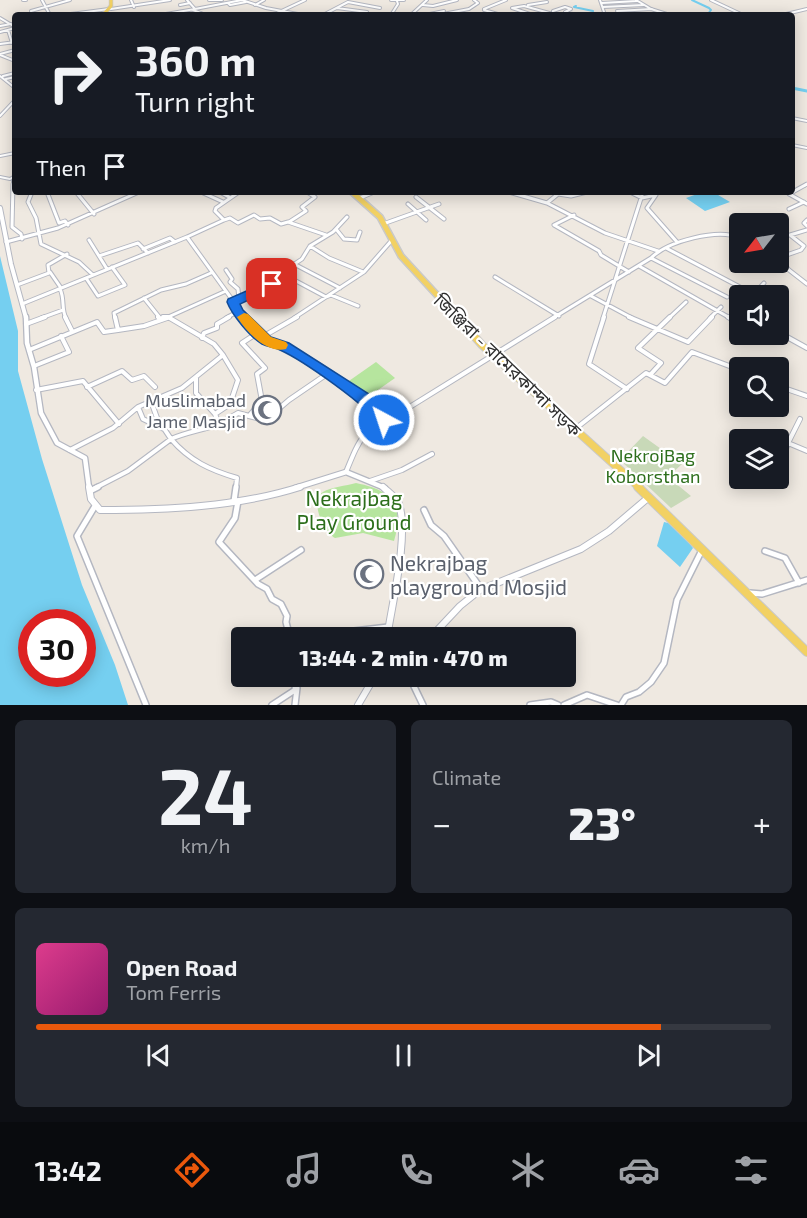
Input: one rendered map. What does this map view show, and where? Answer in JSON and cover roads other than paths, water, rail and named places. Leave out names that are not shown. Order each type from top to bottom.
[{"type":"main road","points":[[107,12],[112,0]]},
{"type":"main road","name":"জিঞ্জিরা - রামেরকান্দা সড়ক","points":[[358,195],[380,217],[401,256],[494,356],[649,497],[806,650]]},
{"type":"street","points":[[42,0],[49,12]]},
{"type":"street","points":[[31,12],[70,0]]},
{"type":"street","points":[[132,0],[134,8]]},
{"type":"street","points":[[107,12],[170,0]]},
{"type":"street","points":[[187,0],[196,12]]},
{"type":"street","points":[[209,0],[222,0]]},
{"type":"street","points":[[176,12],[243,0],[254,5],[287,12]]},
{"type":"street","points":[[253,0],[263,1]]},
{"type":"street","points":[[282,11],[305,0]]},
{"type":"street","points":[[365,5],[372,0]]},
{"type":"street","points":[[391,0],[404,0]]},
{"type":"street","points":[[414,12],[428,0]]},
{"type":"street","points":[[423,5],[433,6],[457,0]]},
{"type":"street","points":[[441,12],[459,12],[474,7],[478,3],[474,0]]},
{"type":"street","points":[[492,12],[484,9],[506,0]]},
{"type":"street","points":[[604,12],[601,2],[637,0],[662,12]]},
{"type":"street","points":[[711,0],[737,12]]},
{"type":"street","points":[[254,5],[263,1]]},
{"type":"street","points":[[329,12],[350,1],[380,8]]},
{"type":"street","points":[[610,1],[617,11],[653,9]]},
{"type":"street","points":[[524,12],[512,8],[546,2]]},
{"type":"street","points":[[180,5],[190,3]]},
{"type":"street","points":[[603,7],[644,5]]},
{"type":"street","points":[[524,6],[544,12]]},
{"type":"street","points":[[336,8],[367,12]]},
{"type":"street","points":[[552,12],[565,8],[571,9],[565,12]]},
{"type":"street","points":[[107,12],[121,9],[121,12]]},
{"type":"street","points":[[0,20],[10,24]]},
{"type":"street","points":[[0,20],[10,24]]},
{"type":"street","points":[[0,32],[12,28]]},
{"type":"street","points":[[8,30],[12,39]]},
{"type":"street","points":[[1,76],[12,85]]},
{"type":"street","points":[[0,84],[12,78]]},
{"type":"street","points":[[0,116],[12,103]]},
{"type":"street","points":[[6,110],[12,109]]},
{"type":"street","points":[[13,195],[12,227],[21,234],[22,239]]},
{"type":"street","points":[[31,195],[28,202],[36,218],[41,244],[50,251],[67,255],[85,265],[93,275]]},
{"type":"street","points":[[48,195],[59,223],[65,221],[68,225]]},
{"type":"street","points":[[78,195],[94,214]]},
{"type":"street","points":[[6,242],[40,235],[68,225],[133,195]]},
{"type":"street","points":[[208,195],[223,202]]},
{"type":"street","points":[[225,195],[229,197]]},
{"type":"street","points":[[224,220],[215,211],[234,195]]},
{"type":"street","points":[[22,304],[175,243],[224,220],[231,218],[238,223],[254,215],[260,219],[270,218],[281,224],[288,222],[306,211],[302,207],[315,197],[312,195]]},
{"type":"street","points":[[517,195],[547,203],[614,237],[631,243],[641,243],[658,250]]},
{"type":"street","points":[[547,203],[557,195]]},
{"type":"street","points":[[636,195],[642,198],[656,195]]},
{"type":"street","points":[[627,388],[589,364],[642,195]]},
{"type":"street","points":[[656,195],[647,208],[653,213],[668,236],[677,242]]},
{"type":"street","points":[[791,195],[805,203]]},
{"type":"street","points":[[416,196],[444,219]]},
{"type":"street","points":[[789,209],[805,203]]},
{"type":"street","points":[[408,204],[426,220]]},
{"type":"street","points":[[383,224],[439,204]]},
{"type":"street","points":[[0,208],[26,324],[36,390],[45,422],[57,443],[85,458],[89,491],[94,506],[100,510],[128,511],[205,506],[290,490],[349,474],[382,486],[398,501],[401,510],[400,553],[389,627]]},
{"type":"street","points":[[574,215],[554,225],[599,250],[602,255],[629,272]]},
{"type":"street","points":[[347,217],[336,229],[310,246],[302,259],[281,273],[326,297],[331,295],[358,306]]},
{"type":"street","points":[[789,254],[801,250],[804,246],[790,235],[807,228],[804,223],[807,219]]},
{"type":"street","points":[[288,222],[326,235]]},
{"type":"street","points":[[336,229],[344,239],[357,240],[360,232]]},
{"type":"street","points":[[349,474],[360,438],[374,425],[559,316],[651,258],[658,250],[677,242],[729,233]]},
{"type":"street","points":[[187,237],[202,255],[204,263],[226,291],[237,312],[267,341],[285,346],[364,398],[387,419]]},
{"type":"street","points":[[143,249],[170,238],[175,243]]},
{"type":"street","points":[[89,240],[107,269]]},
{"type":"street","points":[[264,336],[364,272],[392,240]]},
{"type":"street","points":[[99,256],[138,243],[148,253]]},
{"type":"street","points":[[310,246],[329,258],[364,272]]},
{"type":"street","points":[[665,247],[736,285]]},
{"type":"street","points":[[67,255],[48,265],[61,288],[64,298],[63,310],[72,331]]},
{"type":"street","points":[[651,258],[727,297]]},
{"type":"street","points":[[294,264],[340,288]]},
{"type":"street","points":[[638,266],[729,318]]},
{"type":"street","points":[[86,278],[98,296],[125,285],[112,267]]},
{"type":"street","points":[[226,270],[232,279],[230,282],[238,289],[239,299]]},
{"type":"street","points":[[789,270],[807,284]]},
{"type":"street","points":[[17,285],[50,272]]},
{"type":"street","points":[[118,330],[114,313],[144,298],[211,273]]},
{"type":"street","points":[[233,302],[288,277]]},
{"type":"street","points":[[495,277],[559,316]]},
{"type":"street","points":[[29,350],[97,322],[104,332],[134,329],[199,305],[226,291]]},
{"type":"street","points":[[591,296],[640,323],[688,342],[721,307]]},
{"type":"street","points":[[144,298],[162,318]]},
{"type":"street","points":[[650,375],[661,363],[638,348],[686,302]]},
{"type":"street","points":[[26,324],[63,310]]},
{"type":"street","points":[[202,338],[204,333],[217,328],[218,324],[237,312]]},
{"type":"street","points":[[162,318],[168,317],[188,332],[213,342],[238,380],[230,404],[215,414]]},
{"type":"street","points":[[249,416],[262,401],[257,374],[265,369],[242,343],[259,332]]},
{"type":"street","points":[[34,366],[69,352],[61,336]]},
{"type":"street","points":[[789,338],[807,348]]},
{"type":"street","points":[[574,429],[646,373],[664,383],[692,352],[729,366]]},
{"type":"street","points":[[70,450],[119,424],[126,419],[127,413],[180,389],[196,378],[211,361],[223,355]]},
{"type":"street","points":[[87,387],[123,371],[132,380],[144,376],[155,387]]},
{"type":"street","points":[[89,491],[128,471],[171,439],[186,432],[197,432],[219,424],[238,413],[264,420],[327,374]]},
{"type":"street","points":[[196,378],[196,393],[215,414],[219,424]]},
{"type":"street","points":[[36,390],[82,381],[119,424]]},
{"type":"street","points":[[789,390],[807,396]]},
{"type":"street","points":[[151,401],[152,408],[171,439],[200,467],[237,478],[236,521],[219,540],[255,580],[267,589],[272,599],[281,604],[287,616],[287,627]]},
{"type":"street","points":[[138,407],[143,420],[164,429]]},
{"type":"street","points":[[789,440],[800,418]]},
{"type":"street","points":[[789,442],[807,451]]},
{"type":"street","points":[[369,482],[402,470],[432,454]]},
{"type":"street","points":[[440,627],[464,602],[481,589],[570,555],[622,523],[649,497]]},
{"type":"street","points":[[94,506],[77,536],[146,705]]},
{"type":"street","points":[[424,510],[431,525],[444,536],[481,589]]},
{"type":"street","points":[[255,580],[301,550]]},
{"type":"street","points":[[564,705],[587,694],[619,705],[626,697],[638,695],[655,676],[668,655],[669,632],[687,572],[703,550]]},
{"type":"street","points":[[765,551],[785,558],[799,583]]},
{"type":"street","points":[[744,592],[762,594],[807,581]]},
{"type":"street","points":[[272,705],[297,687]]},
{"type":"street","points":[[295,705],[297,687]]},
{"type":"street","points":[[358,705],[370,687]]},
{"type":"street","points":[[415,687],[423,705]]},
{"type":"street","points":[[530,705],[551,702],[558,705]]},
{"type":"water","points":[[694,195],[718,195],[730,202],[705,211],[686,198]]},
{"type":"water","points":[[0,256],[18,331],[18,371],[42,459],[82,585],[92,609],[18,609],[18,687],[96,687],[96,619],[128,705],[0,705]]},
{"type":"water","points":[[664,522],[676,525],[693,548],[680,567],[657,546]]},
{"type":"waterway","points":[[692,0],[709,8],[709,12]]},
{"type":"waterway","points":[[576,6],[574,7],[592,12]]},
{"type":"waterway","points":[[795,89],[807,91]]},
{"type":"place","name":"Muslimabad Jame Masjid","points":[[267,410]]},
{"type":"place","name":"Nekrajbag playground Mosjid","points":[[369,574]]},
{"type":"park label","name":"NekrojBag Koborsthan","points":[[653,465]]},
{"type":"park label","name":"Nekrajbag Play Ground","points":[[354,509]]}]
